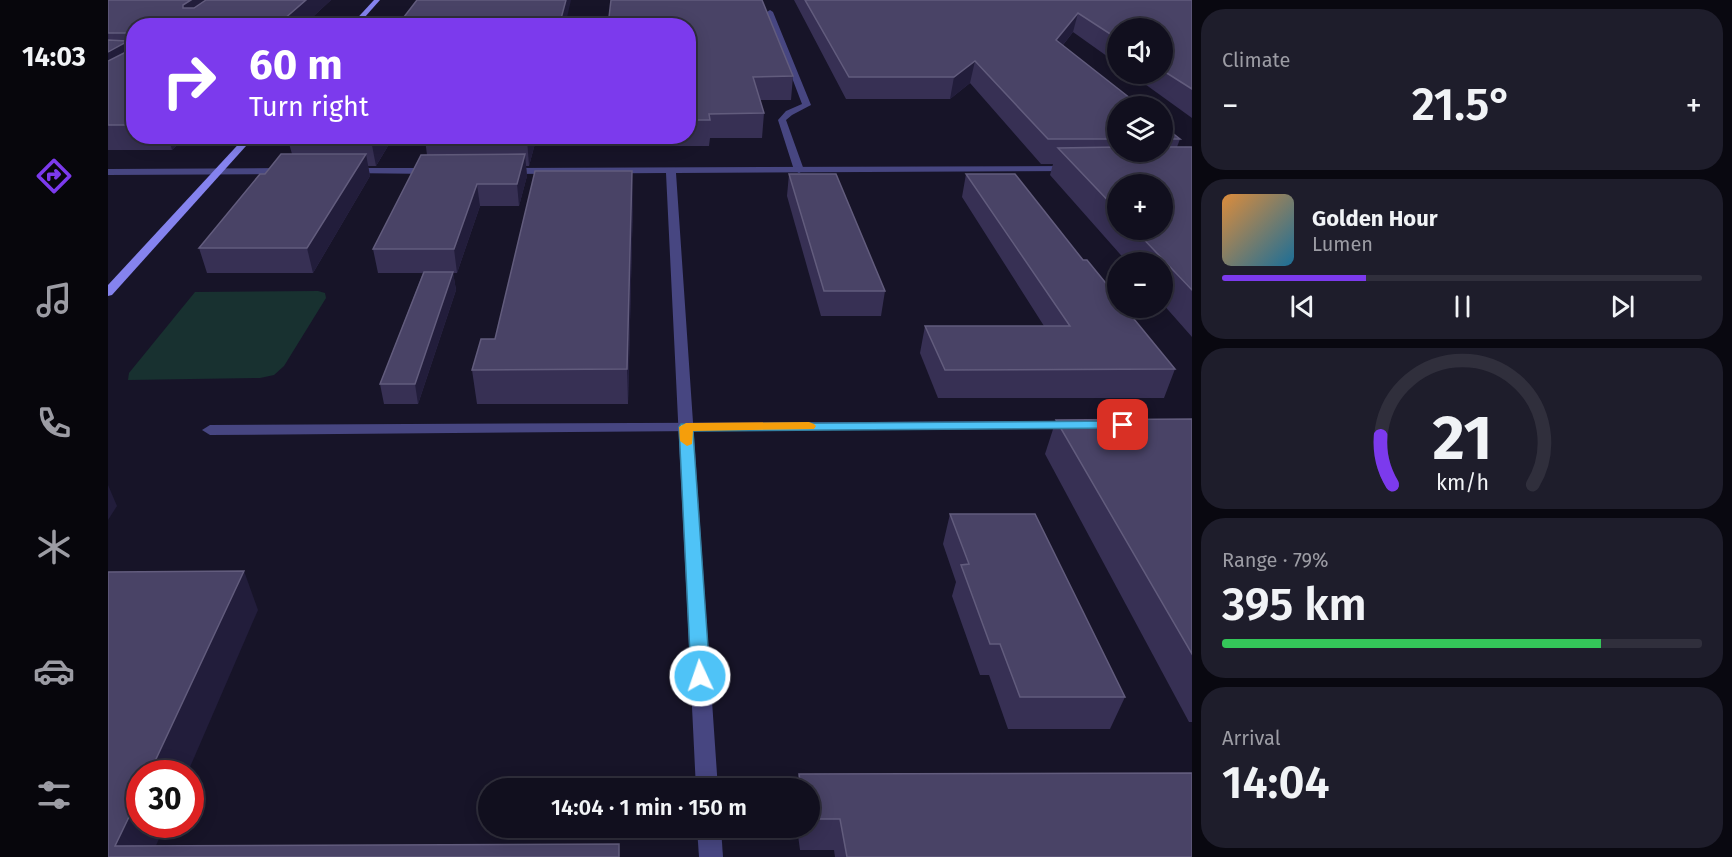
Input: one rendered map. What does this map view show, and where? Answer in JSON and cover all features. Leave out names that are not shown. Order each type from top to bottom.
[{"type":"street","points":[[360,18],[377,0]]},
{"type":"street","points":[[770,12],[807,105],[789,113],[782,120],[799,170]]},
{"type":"street","points":[[108,292],[244,144]]},
{"type":"street","points":[[492,171],[1085,169]]},
{"type":"street","points":[[671,170],[706,778]]},
{"type":"street","points":[[108,172],[302,171]]},
{"type":"street","points":[[338,171],[445,171]]},
{"type":"street","points":[[210,430],[1086,425]]},
{"type":"street","points":[[710,838],[711,857]]},
{"type":"green space","points":[[318,291],[325,293],[326,298],[284,366],[274,375],[260,378],[128,380],[129,373],[195,292]]},
{"type":"building","points":[[108,0],[191,0],[183,5],[183,8],[194,8],[206,0],[306,0],[285,18],[126,18],[126,33],[108,33]]},
{"type":"building","points":[[417,0],[566,0],[561,18],[403,18]]},
{"type":"building","points":[[611,0],[762,0],[793,76],[753,77],[764,113],[709,114],[710,120],[696,120],[696,18],[609,18]]},
{"type":"building","points":[[805,0],[1192,0],[1192,89],[1173,77],[1173,18],[1107,18],[1107,32],[1078,13],[1056,40],[1107,80],[1107,84],[1112,84],[1127,96],[1107,96],[1107,139],[1048,139],[975,61],[954,77],[849,77]]},
{"type":"building","points":[[108,40],[126,41],[126,42],[108,52]]},
{"type":"building","points":[[126,52],[126,125],[108,125],[108,61]]},
{"type":"building","points":[[1107,147],[1107,162],[1173,162],[1173,147],[1192,147],[1192,290],[1173,270],[1173,252],[1156,252],[1144,240],[1173,240],[1173,174],[1107,174],[1107,199],[1058,148]]},
{"type":"building","points":[[281,154],[366,154],[307,248],[199,248],[260,174],[265,174]]},
{"type":"building","points":[[525,154],[517,184],[477,184],[454,249],[373,249],[421,155]]},
{"type":"building","points":[[535,171],[632,171],[627,369],[472,370],[481,339],[495,339]]},
{"type":"building","points":[[789,174],[836,174],[885,291],[824,291]]},
{"type":"building","points":[[966,174],[1015,174],[1083,260],[1087,260],[1107,285],[1107,318],[1133,318],[1175,369],[945,370],[925,326],[1070,326]]},
{"type":"building","points":[[424,272],[453,272],[415,384],[380,384]]},
{"type":"building","points":[[1192,419],[1192,654],[1056,420]]},
{"type":"building","points":[[950,514],[1035,514],[1125,697],[1020,697],[1000,644],[990,644],[961,565],[969,564]]},
{"type":"building","points":[[244,571],[156,760],[126,760],[126,823],[115,846],[619,844],[619,857],[108,857],[108,572]]},
{"type":"building","points":[[1192,773],[1192,857],[847,857],[840,819],[820,819],[820,778],[800,778],[799,774]]},
{"type":"slow traffic","points":[[687,441],[686,427],[809,426]]},
{"type":"route","points":[[700,676],[686,427],[1123,425]]}]
